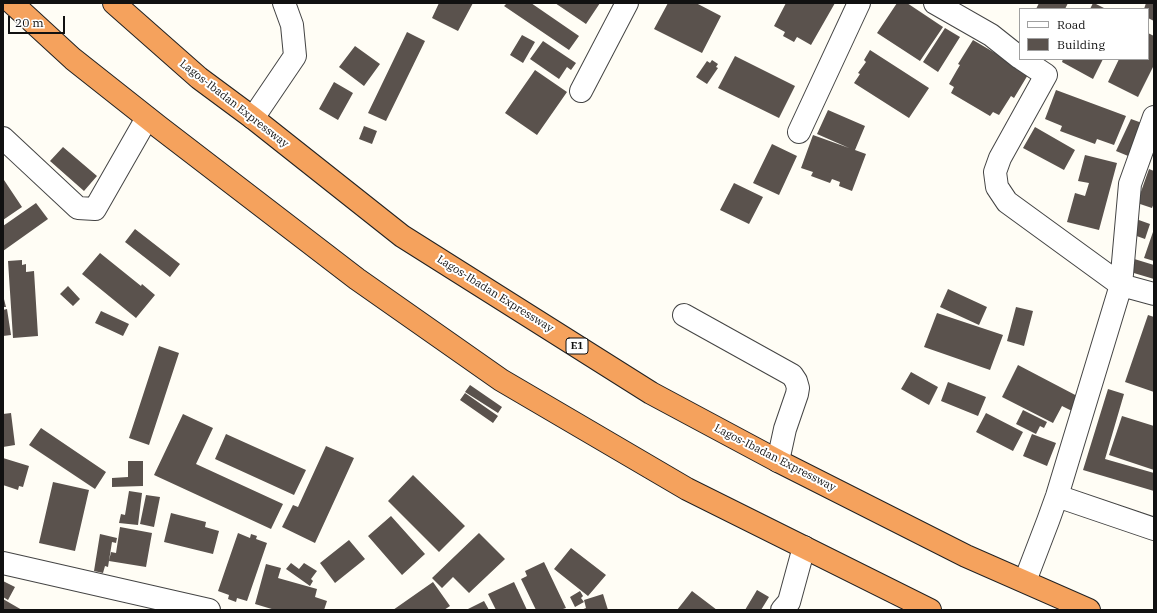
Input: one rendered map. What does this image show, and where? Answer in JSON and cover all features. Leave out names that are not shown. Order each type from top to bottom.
[{"type":"highway","points":[[12,3],[73,59],[147,118],[357,279],[501,380],[687,489],[930,610]]},
{"type":"highway","name":"Lagos-Ibadan Expressway","points":[[114,3],[199,78],[253,118],[402,236],[651,393],[778,461],[966,556],[1089,610]]},
{"type":"street","points":[[253,118],[295,56],[292,25],[284,3]]},
{"type":"street","points":[[581,91],[627,3]]},
{"type":"street","points":[[799,132],[859,3]]},
{"type":"street","points":[[935,3],[991,35],[1019,56]]},
{"type":"street","points":[[1024,60],[1046,75],[1000,158],[995,172],[996,187],[1007,202],[1121,285],[1154,294]]},
{"type":"street","points":[[1024,581],[1057,496],[1121,285],[1130,184],[1154,117]]},
{"type":"street","points":[[3,138],[78,208],[95,209],[147,118]]},
{"type":"street","points":[[684,315],[792,376],[796,381],[798,388],[797,394],[785,429],[778,461]]},
{"type":"street","points":[[1057,496],[1154,529]]},
{"type":"street","points":[[782,610],[790,602],[804,547]]},
{"type":"street","points":[[3,563],[130,601],[209,610]]},
{"type":"building","points":[[439,3],[473,3],[458,31],[432,18]]},
{"type":"building","points":[[507,3],[531,3],[579,36],[569,50],[504,6]]},
{"type":"building","points":[[555,3],[600,3],[586,24]]},
{"type":"building","points":[[668,3],[696,3],[721,16],[702,53],[654,29]]},
{"type":"building","points":[[786,3],[835,3],[811,45],[797,37],[794,42],[783,36],[785,32],[774,26]]},
{"type":"building","points":[[897,3],[907,3],[943,27],[920,61],[877,33]]},
{"type":"building","points":[[1039,3],[1068,3],[1066,8],[1036,8]]},
{"type":"building","points":[[1094,3],[1104,8],[1090,8]]},
{"type":"building","points":[[1146,3],[1154,3],[1154,21],[1149,18],[1149,8],[1144,8]]},
{"type":"building","points":[[945,28],[960,37],[938,72],[923,62]]},
{"type":"building","points":[[407,32],[425,41],[386,121],[368,113]]},
{"type":"building","points":[[1149,34],[1154,36],[1154,65],[1138,97],[1108,82],[1119,60],[1149,60]]},
{"type":"building","points":[[522,35],[535,42],[523,63],[510,55]]},
{"type":"building","points":[[973,40],[1029,73],[1014,98],[1011,96],[999,115],[993,112],[990,116],[951,93],[954,87],[949,84],[960,65],[958,64]]},
{"type":"building","points":[[543,41],[576,63],[571,70],[567,67],[559,79],[530,59]]},
{"type":"building","points":[[355,46],[380,64],[364,86],[339,67]]},
{"type":"building","points":[[870,50],[929,88],[909,118],[854,83],[860,74],[858,73],[866,62],[864,60]]},
{"type":"building","points":[[735,56],[795,86],[779,118],[718,88]]},
{"type":"building","points":[[712,60],[718,64],[716,67],[718,68],[707,84],[696,77],[707,61],[710,63]]},
{"type":"building","points":[[1063,60],[1102,60],[1093,79],[1062,62]]},
{"type":"building","points":[[535,70],[567,92],[537,135],[505,113]]},
{"type":"building","points":[[334,82],[353,93],[338,120],[319,109]]},
{"type":"building","points":[[1056,90],[1126,116],[1114,145],[1097,139],[1095,144],[1060,131],[1062,126],[1045,119]]},
{"type":"building","points":[[828,110],[865,126],[855,150],[866,154],[852,191],[839,186],[840,182],[832,179],[830,183],[811,176],[813,172],[801,168],[813,135],[849,148],[817,134]]},
{"type":"building","points":[[1131,119],[1142,123],[1133,158],[1116,151]]},
{"type":"building","points":[[364,126],[377,131],[372,144],[359,139]]},
{"type":"building","points":[[1035,127],[1075,150],[1064,170],[1023,148]]},
{"type":"building","points":[[772,144],[797,156],[779,195],[753,183]]},
{"type":"building","points":[[63,147],[97,176],[84,191],[50,161]]},
{"type":"building","points":[[1085,155],[1117,163],[1099,230],[1067,222],[1075,193],[1085,196],[1089,183],[1078,181]]},
{"type":"building","points":[[1149,169],[1154,171],[1154,203],[1152,208],[1137,203]]},
{"type":"building","points":[[3,180],[22,207],[3,220]]},
{"type":"building","points":[[734,183],[763,197],[749,224],[720,210]]},
{"type":"building","points":[[36,203],[48,219],[3,251],[3,226]]},
{"type":"building","points":[[1136,219],[1150,224],[1145,239],[1131,234]]},
{"type":"building","points":[[135,229],[180,264],[170,277],[125,242]]},
{"type":"building","points":[[1154,229],[1154,261],[1144,258]]},
{"type":"building","points":[[100,253],[141,286],[142,284],[155,295],[136,318],[82,274]]},
{"type":"building","points":[[1131,258],[1154,265],[1154,279],[1127,271]]},
{"type":"building","points":[[22,260],[22,265],[26,264],[26,272],[34,271],[38,336],[13,338],[8,261]]},
{"type":"building","points":[[68,286],[80,299],[73,306],[60,294]]},
{"type":"building","points":[[948,289],[987,307],[979,325],[940,307]]},
{"type":"building","points":[[3,295],[6,307],[3,307]]},
{"type":"building","points":[[1016,307],[1033,311],[1024,346],[1007,341]]},
{"type":"building","points":[[7,309],[11,335],[3,336],[3,310]]},
{"type":"building","points":[[101,311],[129,324],[123,336],[95,323]]},
{"type":"building","points":[[937,313],[1003,335],[990,370],[924,347]]},
{"type":"building","points":[[1148,315],[1154,317],[1154,392],[1125,382]]},
{"type":"building","points":[[159,346],[179,353],[149,445],[129,438]]},
{"type":"building","points":[[1018,365],[1081,398],[1074,412],[1062,406],[1053,423],[1002,397]]},
{"type":"building","points":[[911,372],[938,387],[929,405],[901,389]]},
{"type":"building","points":[[948,382],[986,397],[978,416],[941,401]]},
{"type":"building","points":[[470,385],[502,407],[498,413],[465,392]]},
{"type":"building","points":[[1108,389],[1124,394],[1105,459],[1154,473],[1154,491],[1083,470]]},
{"type":"building","points":[[465,393],[498,416],[493,423],[460,400]]},
{"type":"building","points":[[1023,410],[1047,422],[1044,428],[1040,426],[1036,434],[1016,424]]},
{"type":"building","points":[[11,413],[15,445],[3,447],[3,414]]},
{"type":"building","points":[[986,413],[1023,432],[1013,451],[976,432]]},
{"type":"building","points":[[183,414],[213,428],[196,464],[283,504],[271,529],[154,475]]},
{"type":"building","points":[[1122,416],[1154,426],[1154,470],[1109,455]]},
{"type":"building","points":[[41,428],[106,472],[95,489],[29,445]]},
{"type":"building","points":[[226,434],[306,470],[294,495],[215,459]]},
{"type":"building","points":[[1032,434],[1056,443],[1047,466],[1023,456]]},
{"type":"building","points":[[326,446],[354,458],[315,543],[282,527],[293,505],[298,507]]},
{"type":"building","points":[[3,458],[29,466],[23,487],[19,486],[18,490],[3,485]]},
{"type":"building","points":[[128,461],[143,461],[143,486],[112,487],[112,478],[128,477]]},
{"type":"building","points":[[413,475],[465,526],[439,552],[388,501]]},
{"type":"building","points":[[53,482],[89,490],[75,551],[39,543]]},
{"type":"building","points":[[129,491],[142,493],[138,525],[119,523],[121,514],[125,515]]},
{"type":"building","points":[[146,495],[160,497],[154,527],[140,524]]},
{"type":"building","points":[[171,513],[206,522],[205,527],[219,531],[213,554],[164,542]]},
{"type":"building","points":[[391,516],[425,554],[402,575],[368,536]]},
{"type":"building","points":[[120,527],[152,533],[146,567],[109,561],[111,552],[116,553]]},
{"type":"building","points":[[238,533],[250,538],[251,534],[257,536],[256,539],[267,543],[247,601],[237,598],[236,602],[228,599],[229,595],[218,591]]},
{"type":"building","points":[[479,533],[505,559],[469,593],[453,577],[442,588],[432,578]]},
{"type":"building","points":[[100,534],[117,538],[116,543],[112,542],[108,567],[105,566],[103,573],[94,571]]},
{"type":"building","points":[[349,540],[365,559],[335,583],[320,563]]},
{"type":"building","points":[[571,548],[606,575],[588,596],[554,569]]},
{"type":"building","points":[[544,562],[566,608],[560,610],[536,610],[521,579],[527,576],[525,571]]},
{"type":"building","points":[[291,563],[299,569],[304,563],[317,571],[311,579],[313,581],[310,586],[286,569]]},
{"type":"building","points":[[266,564],[281,568],[278,578],[317,589],[315,597],[327,601],[324,610],[275,610],[255,604]]},
{"type":"building","points":[[3,581],[15,587],[8,600],[3,597]]},
{"type":"building","points":[[433,582],[450,606],[444,610],[393,610]]},
{"type":"building","points":[[514,582],[527,610],[496,610],[488,594]]},
{"type":"building","points":[[757,590],[769,597],[761,610],[745,610]]},
{"type":"building","points":[[580,591],[583,596],[581,598],[584,602],[575,607],[570,597]]},
{"type":"building","points":[[692,591],[717,610],[677,610]]},
{"type":"building","points":[[603,594],[608,610],[581,610],[586,608],[584,600]]},
{"type":"building","points":[[3,599],[22,610],[3,610]]},
{"type":"building","points":[[484,601],[489,610],[468,609]]}]
